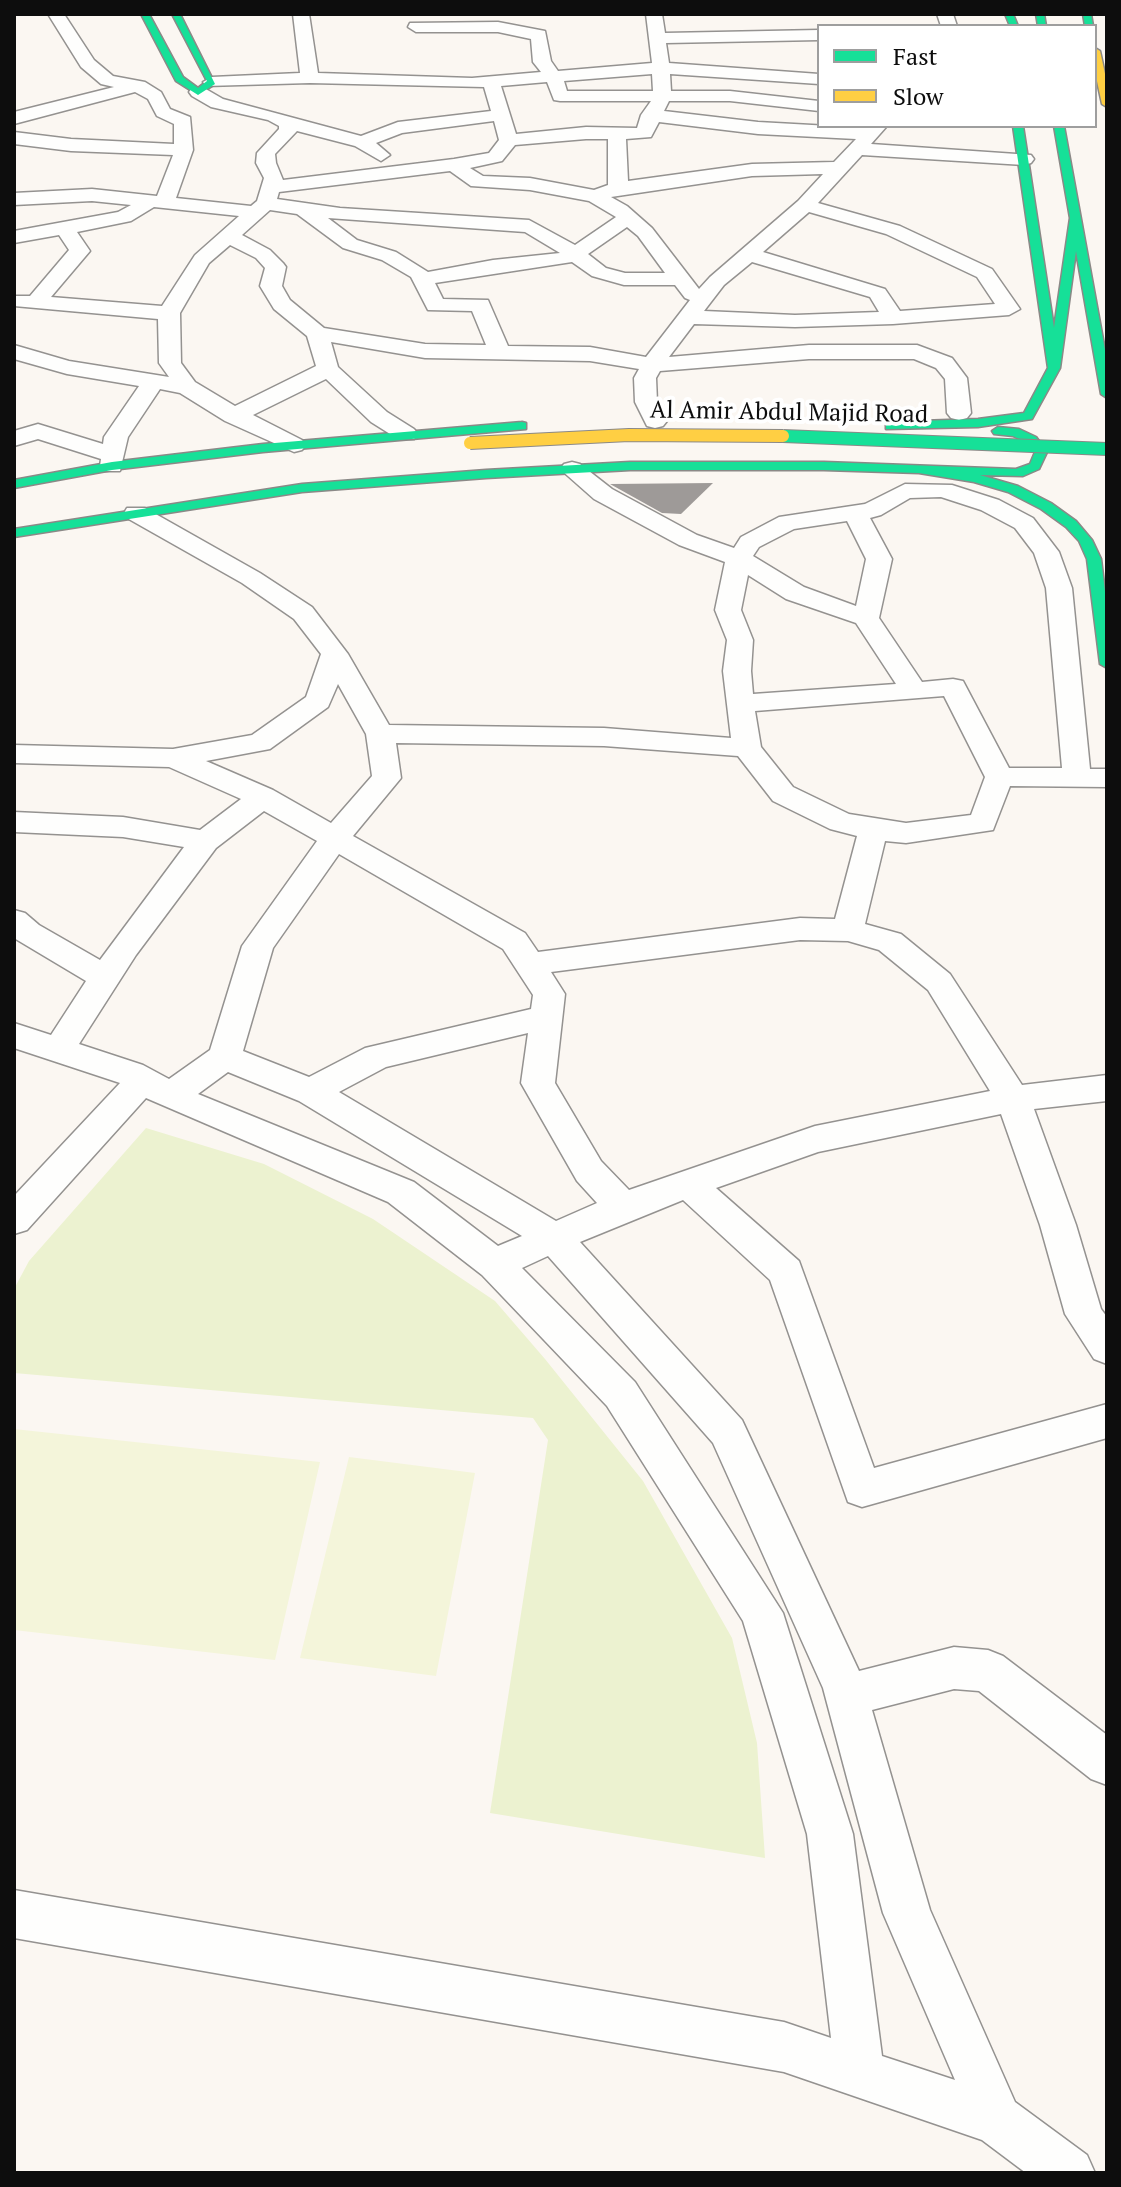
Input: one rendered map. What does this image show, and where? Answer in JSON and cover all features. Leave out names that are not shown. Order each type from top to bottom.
[{"type":"main road","points":[[145,14],[179,79],[205,87]]},
{"type":"main road","points":[[176,14],[205,87]]},
{"type":"main road","points":[[1097,60],[1107,104]]},
{"type":"main road","points":[[1018,128],[1054,368]]},
{"type":"main road","points":[[1052,128],[1065,164]]},
{"type":"main road","points":[[1059,128],[1107,394]]},
{"type":"main road","points":[[890,426],[978,423],[1028,416],[1054,368],[1075,219]]},
{"type":"main road","points":[[14,484],[113,460],[406,434],[655,421],[1015,432],[1032,440],[1041,452],[1035,466],[1018,473],[630,466],[302,488],[14,533]]},
{"type":"main road","name":"Al Amir Abdul Majid Road","points":[[474,451],[629,435],[769,435],[1107,449]]},
{"type":"main road","points":[[14,498],[309,456],[474,451]]},
{"type":"main road","points":[[14,517],[247,480],[474,451]]},
{"type":"main road","name":"Al Amir Abdul Majid Road","points":[[474,451],[738,451],[904,455],[1107,467]]},
{"type":"main road","points":[[916,469],[975,478],[1013,489],[1046,506],[1085,540],[1094,559],[1107,664]]},
{"type":"street","points":[[14,237],[124,217],[158,202],[184,150],[183,121],[163,112],[155,96],[137,86],[107,80],[87,63],[56,14]]},
{"type":"street","points":[[301,14],[310,78]]},
{"type":"street","points":[[539,14],[542,62],[554,77],[560,96],[730,96],[817,106]]},
{"type":"street","points":[[14,199],[48,187],[158,202],[264,201],[404,171],[495,157],[509,140],[586,133],[644,133],[650,115],[662,97],[654,14]]},
{"type":"street","points":[[417,27],[498,27],[539,35]]},
{"type":"street","points":[[657,38],[817,35]]},
{"type":"street","points":[[413,84],[416,65]]},
{"type":"street","points":[[205,87],[310,78],[413,84],[491,82],[661,68],[817,79]]},
{"type":"street","points":[[14,118],[137,86],[179,79]]},
{"type":"street","points":[[491,82],[509,140]]},
{"type":"street","points":[[205,87],[217,103],[362,142],[404,171]]},
{"type":"street","points":[[598,97],[598,116]]},
{"type":"street","points":[[755,149],[762,100]]},
{"type":"street","points":[[362,142],[398,128],[500,115]]},
{"type":"street","points":[[650,115],[755,149],[839,168]]},
{"type":"street","points":[[187,387],[170,363],[169,313],[202,259],[264,201],[274,178],[266,163],[266,153],[285,137],[289,130],[287,123]]},
{"type":"street","points":[[617,134],[618,188]]},
{"type":"street","points":[[655,421],[646,402],[645,378],[693,310],[717,281],[805,205],[867,137]]},
{"type":"street","points":[[595,196],[755,149],[867,137],[1024,159]]},
{"type":"street","points":[[14,138],[71,145],[184,150]]},
{"type":"street","points":[[63,167],[71,145]]},
{"type":"street","points":[[454,165],[478,182],[515,184],[595,196],[645,232],[682,279],[693,310]]},
{"type":"street","points":[[485,223],[515,184]]},
{"type":"street","points":[[264,201],[304,211],[529,226],[556,240],[599,272],[624,279],[682,279]]},
{"type":"street","points":[[693,310],[745,322],[893,318],[1009,309],[985,273],[893,230],[805,205]]},
{"type":"street","points":[[304,211],[350,244],[389,256],[419,273],[436,305],[480,305],[500,352]]},
{"type":"street","points":[[422,279],[574,255],[628,217]]},
{"type":"street","points":[[453,222],[493,266]]},
{"type":"street","points":[[24,302],[80,251],[64,228]]},
{"type":"street","points":[[228,236],[263,254],[276,267],[271,286],[276,295],[282,304],[317,333],[425,351],[590,354],[653,365],[809,352],[917,352],[944,363],[956,378],[959,413]]},
{"type":"street","points":[[748,254],[878,293],[893,318]]},
{"type":"street","points":[[24,302],[169,313]]},
{"type":"street","points":[[317,333],[328,369],[379,417],[406,434]]},
{"type":"street","points":[[14,352],[67,367],[187,387],[233,416],[294,445]]},
{"type":"street","points":[[233,416],[328,369]]},
{"type":"street","points":[[14,439],[38,431],[113,460],[116,437],[154,381]]},
{"type":"street","points":[[572,469],[603,494],[688,540],[739,558],[795,593],[866,618],[914,691]]},
{"type":"street","points":[[740,703],[953,687],[999,777],[983,823],[906,833],[873,830],[840,822],[783,794],[747,748],[740,703],[737,671],[740,640],[728,610],[739,558],[750,542],[788,522],[872,510],[905,491],[943,490],[990,505],[1024,523],[1046,552],[1059,588],[1077,778]]},
{"type":"street","points":[[136,513],[251,578],[303,613],[335,654],[380,734],[387,778],[334,839],[258,946],[225,1057]]},
{"type":"street","points":[[855,513],[879,559],[866,618]]},
{"type":"street","points":[[14,754],[173,758],[260,743],[318,701],[335,654]]},
{"type":"street","points":[[380,734],[604,737],[747,748]]},
{"type":"street","points":[[173,758],[263,797],[514,941],[549,994],[538,1083],[589,1171],[623,1207]]},
{"type":"street","points":[[999,777],[1107,778]]},
{"type":"street","points":[[58,1050],[105,977],[205,841],[263,797]]},
{"type":"street","points":[[14,850],[21,823],[123,827],[205,841]]},
{"type":"street","points":[[848,930],[873,830]]},
{"type":"street","points":[[14,921],[28,933],[105,977]]},
{"type":"street","points":[[529,964],[800,929],[848,930],[890,942],[939,982],[1013,1099],[1058,1225],[1084,1314],[1107,1348]]},
{"type":"street","points":[[311,1092],[377,1057],[546,1017]]},
{"type":"street","points":[[14,1035],[156,1088],[401,1192],[495,1264],[621,1394],[762,1613],[830,1834],[860,2074]]},
{"type":"street","points":[[14,1220],[156,1088],[225,1057],[311,1092],[553,1237],[728,1432],[847,1695],[907,1913],[997,2120]]},
{"type":"street","points":[[495,1264],[623,1207],[815,1139],[1013,1099],[1107,1088]]},
{"type":"street","points":[[688,1184],[786,1272],[862,1489],[1107,1421]]},
{"type":"street","points":[[847,1695],[954,1668],[988,1671],[1107,1763]]},
{"type":"street","points":[[14,1914],[784,2047],[997,2120],[1069,2173]]},
{"type":"green space","points":[[146,1128],[264,1164],[373,1219],[495,1301],[545,1359],[643,1481],[732,1638],[757,1743],[765,1858],[490,1813],[548,1440],[533,1418],[14,1373],[14,1289],[29,1261]]},
{"type":"green space","points":[[14,1429],[320,1462],[275,1660],[14,1630]]},
{"type":"green space","points":[[349,1457],[475,1473],[436,1676],[300,1658]]},
{"type":"building","points":[[713,483],[681,514],[662,513],[610,484]]},
{"type":"traffic: fast","points":[[145,14],[179,79],[198,92],[212,82],[176,14]]},
{"type":"traffic: fast","points":[[1009,14],[1013,24]]},
{"type":"traffic: fast","points":[[1040,14],[1042,24]]},
{"type":"traffic: fast","points":[[1087,14],[1089,24]]},
{"type":"traffic: fast","points":[[1018,128],[1054,368]]},
{"type":"traffic: fast","points":[[1059,128],[1107,394]]},
{"type":"traffic: fast","points":[[890,426],[978,423],[1028,416],[1054,368],[1075,219]]},
{"type":"traffic: fast","points":[[14,484],[112,466],[263,448],[522,426]]},
{"type":"traffic: fast","points":[[14,533],[302,488],[486,474],[630,466],[824,466],[1018,473],[1035,466],[1041,452],[1032,440],[1015,432],[998,431]]},
{"type":"traffic: fast","points":[[783,436],[1107,449]]},
{"type":"traffic: fast","points":[[916,469],[975,478],[1013,489],[1046,506],[1071,524],[1085,540],[1094,559],[1107,664]]},
{"type":"traffic: slow","points":[[1097,60],[1107,104]]},
{"type":"traffic: slow","points":[[470,443],[629,435],[783,436]]}]
